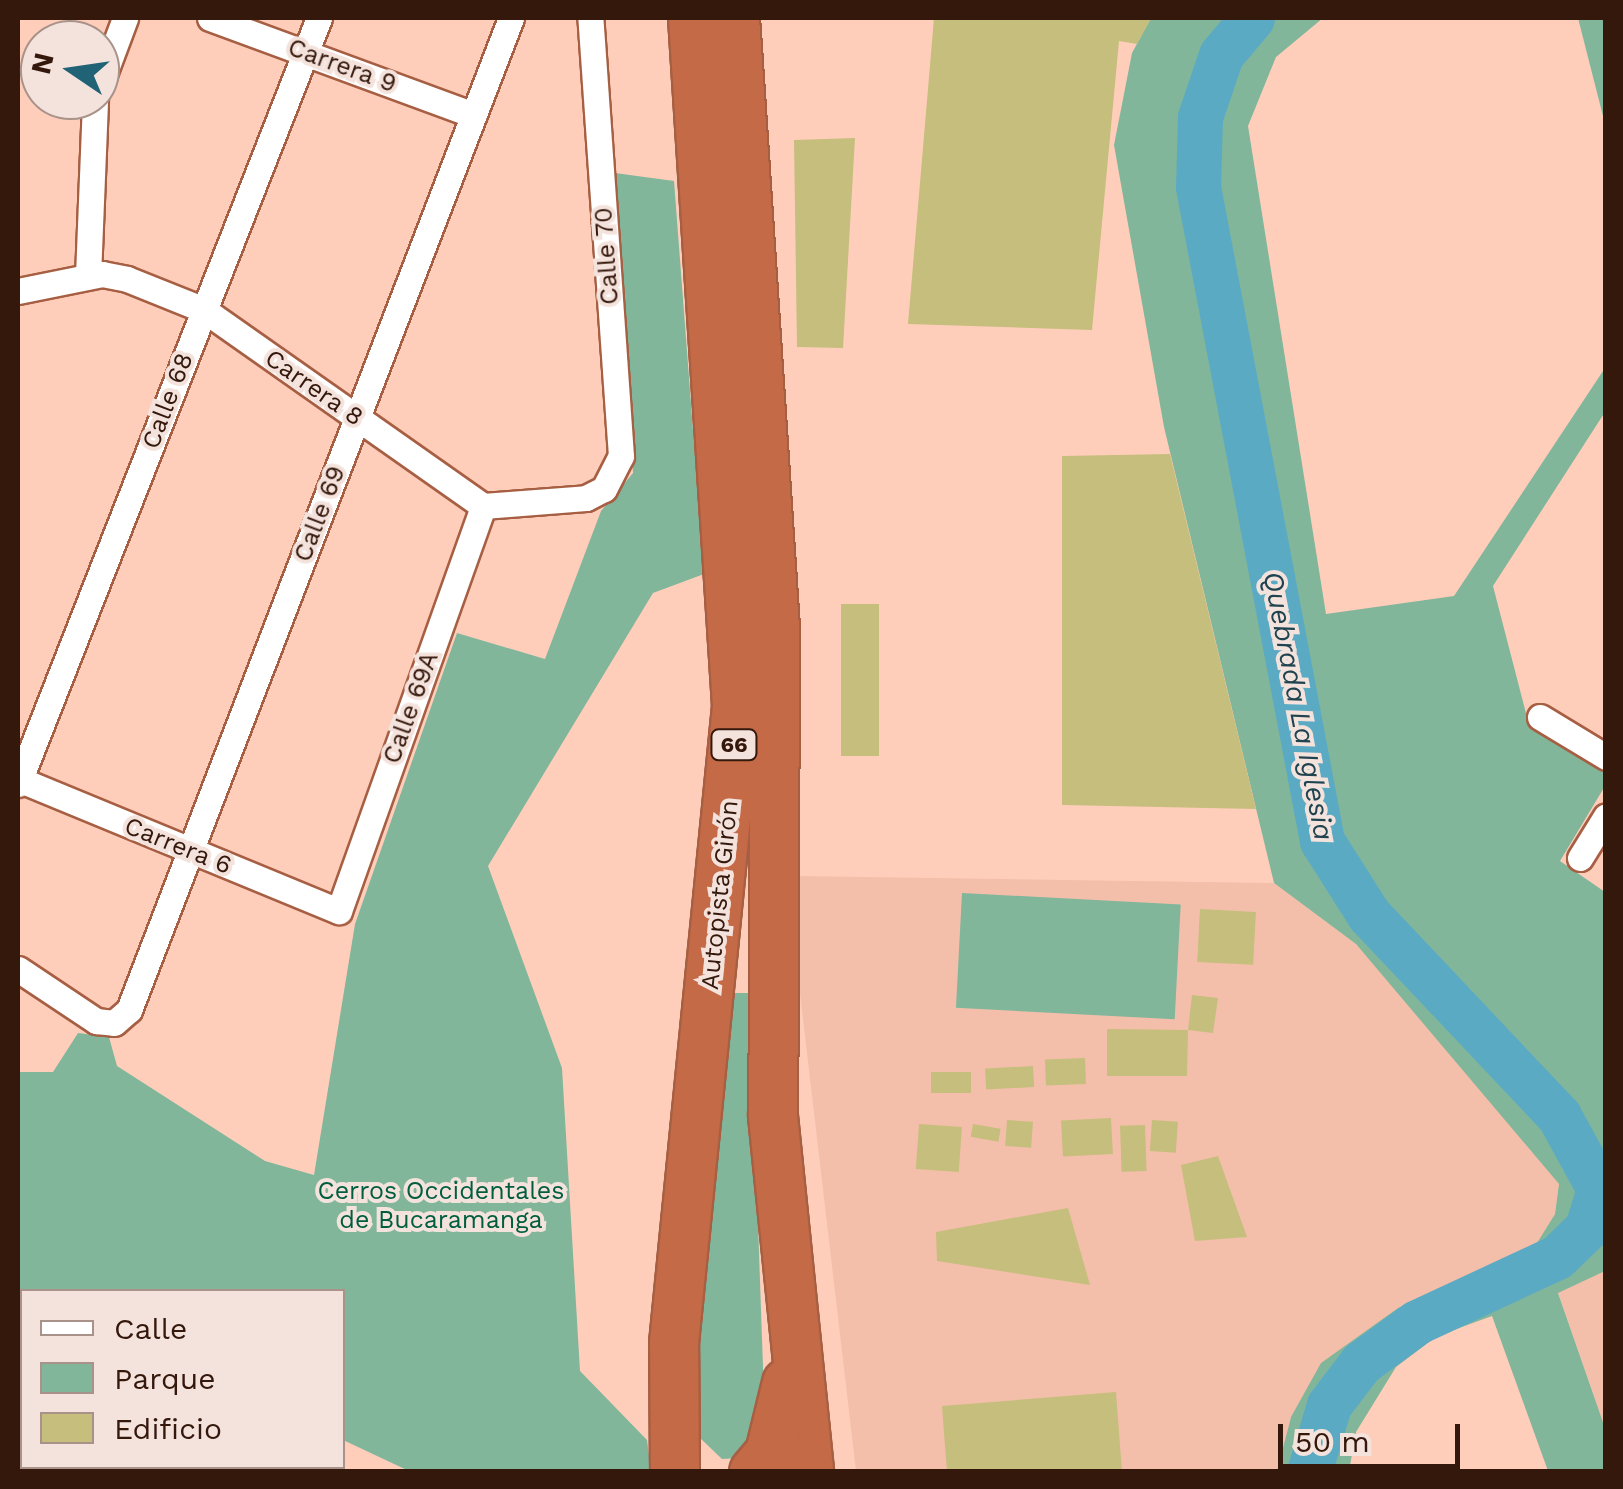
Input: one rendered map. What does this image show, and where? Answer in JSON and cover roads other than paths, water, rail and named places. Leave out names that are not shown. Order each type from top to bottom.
[{"type":"highway","name":"Autopista Girón","points":[[675,1472],[674,1343],[736,706],[693,18]]},
{"type":"highway","name":"Autopista Girón","points":[[735,18],[775,629],[768,1016],[794,1349],[809,1472]]},
{"type":"highway","points":[[674,1343],[707,1472]]},
{"type":"highway","points":[[754,1472],[776,1432],[794,1349]]},
{"type":"street","name":"Carrera 9","points":[[210,18],[474,114]]},
{"type":"street","name":"Calle 68","points":[[18,782],[319,18]]},
{"type":"street","name":"Calle 69","points":[[18,970],[96,1022],[114,1023],[129,1010],[511,18]]},
{"type":"street","name":"Calle 70","points":[[483,506],[604,489],[621,456],[590,18]]},
{"type":"street","points":[[88,276],[95,120]]},
{"type":"street","name":"Carrera 8","points":[[18,292],[88,276],[127,279],[204,310],[483,506]]},
{"type":"street","name":"Calle 69A","points":[[338,911],[483,506]]},
{"type":"street","points":[[1540,717],[1606,757]]},
{"type":"street","name":"Carrera 6","points":[[18,782],[338,911]]},
{"type":"street","points":[[1580,858],[1606,816]]},
{"type":"waterway","name":"Quebrada La Iglesia","points":[[1252,18],[1221,55],[1200,117],[1198,187],[1322,841],[1369,915],[1559,1116],[1599,1189],[1587,1228],[1557,1257],[1417,1322],[1361,1363],[1329,1405],[1309,1472]]},
{"type":"park label","name":"Cerros Occidentales de Bucaramanga","points":[[441,1206]]}]
